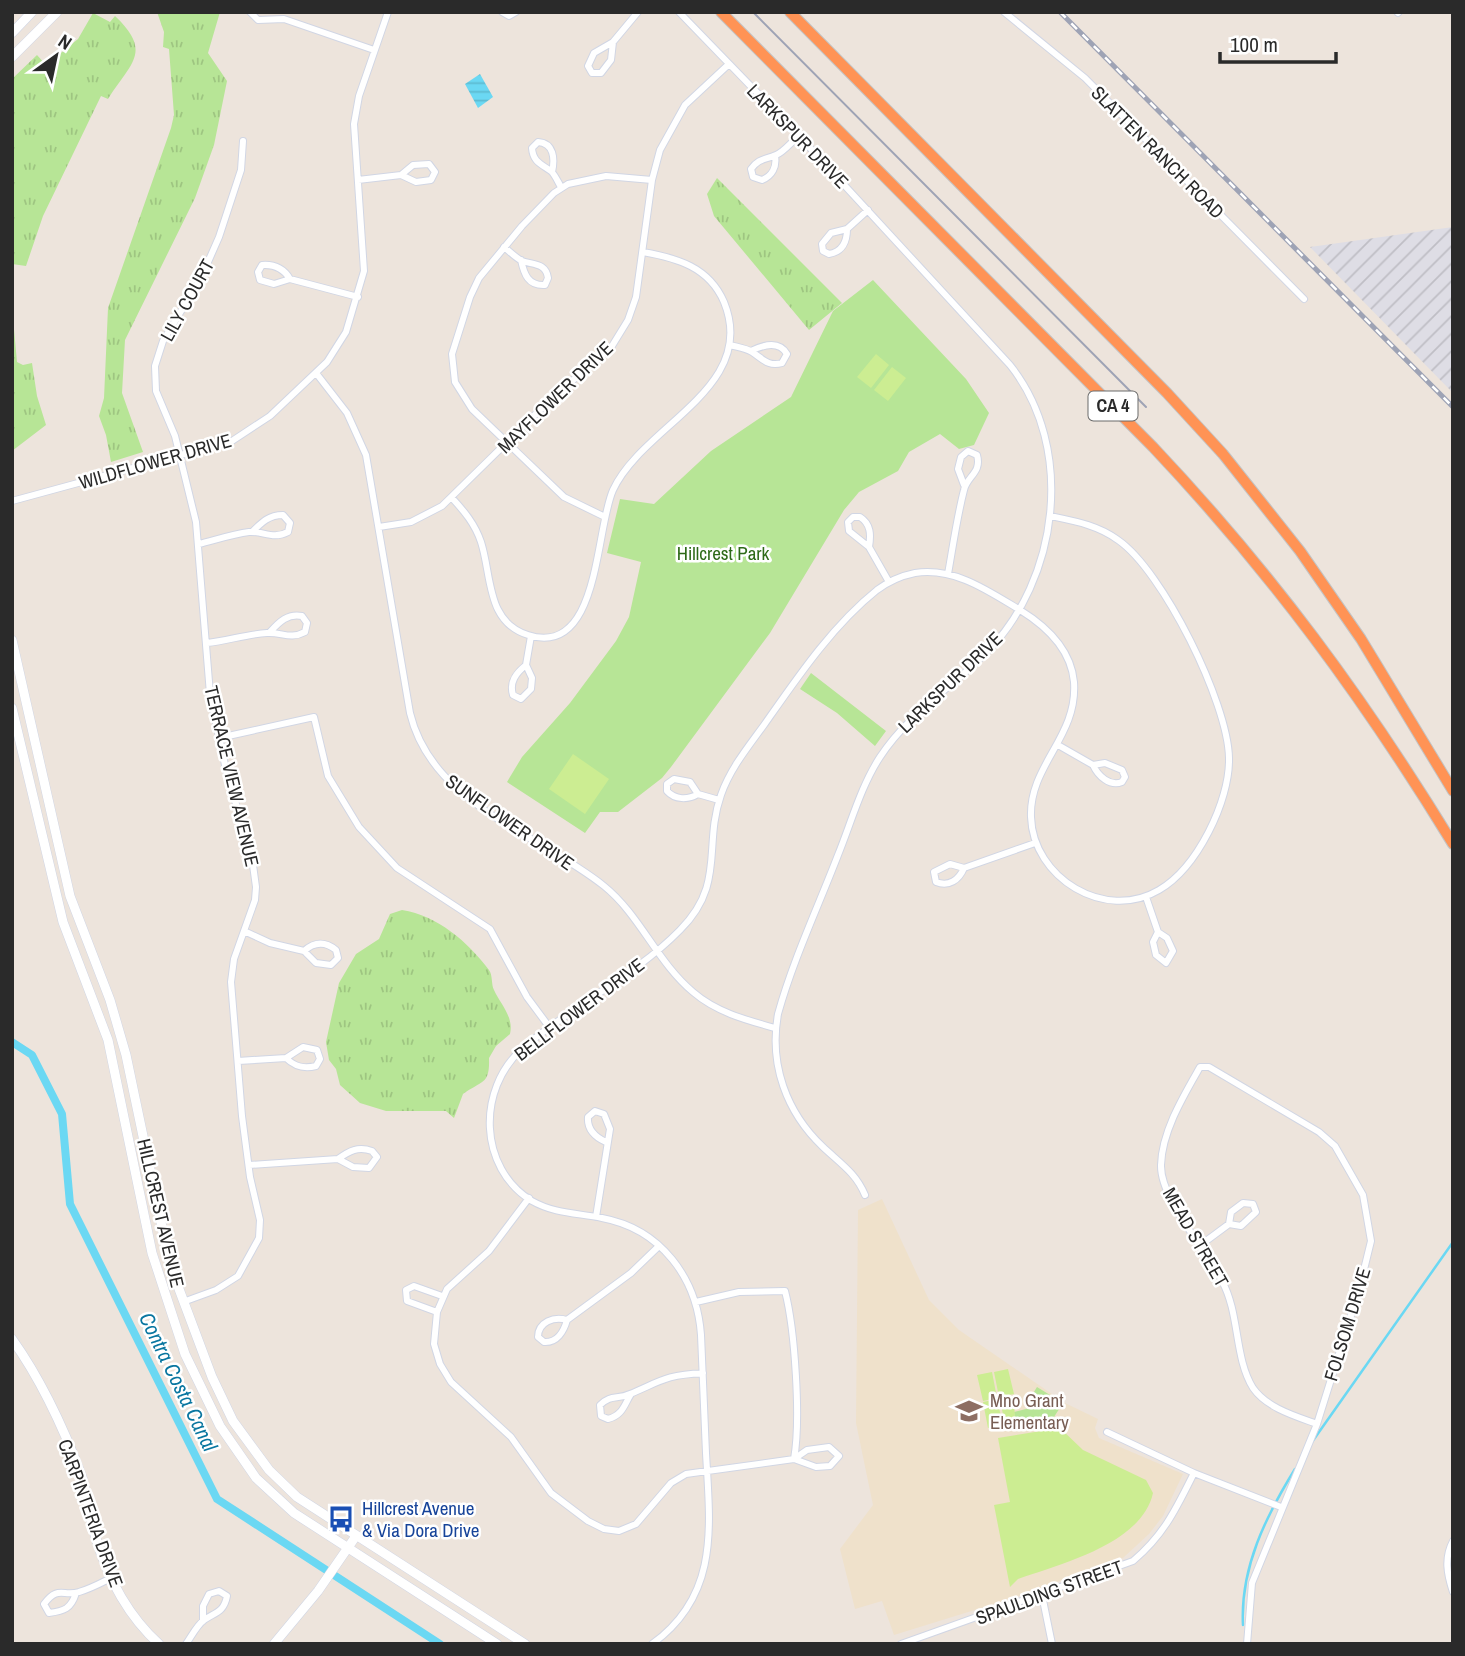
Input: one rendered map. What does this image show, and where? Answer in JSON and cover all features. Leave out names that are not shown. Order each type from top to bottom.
[{"type":"highway","name":"CA 4","points":[[721,12],[1144,438],[1211,509],[1289,602],[1350,682],[1453,844]]},
{"type":"highway","name":"CA 4","points":[[790,12],[1167,393],[1223,454],[1334,597],[1453,791]]},
{"type":"main road","points":[[12,33],[32,12]]},
{"type":"main road","points":[[12,57],[57,12]]},
{"type":"main road","name":"HILLCREST AVENUE","points":[[12,640],[74,909],[110,1000],[126,1055],[159,1222],[183,1302],[212,1377],[248,1444],[289,1490],[525,1644]]},
{"type":"main road","name":"HILLCREST AVENUE","points":[[12,708],[63,922],[108,1040],[152,1253],[185,1354],[220,1426],[256,1478],[294,1513],[497,1644]]},
{"type":"main road","points":[[27,774],[38,782],[53,821]]},
{"type":"main road","name":"CARPINTERIA DRIVE","points":[[12,1339],[37,1374],[78,1469],[95,1535],[111,1578],[138,1625],[159,1644]]},
{"type":"main road","points":[[274,1644],[326,1580],[356,1536]]},
{"type":"street","points":[[250,12],[254,18],[263,21],[281,15],[374,50]]},
{"type":"street","name":"WILDFLOWER DRIVE","points":[[12,501],[180,457],[241,436],[270,416],[316,373],[346,332],[358,297],[365,261],[354,135],[355,113],[388,12]]},
{"type":"street","points":[[502,12],[509,16],[516,12]]},
{"type":"street","points":[[613,42],[609,64],[601,73],[592,73],[588,66],[591,57],[613,42],[638,12]]},
{"type":"street","name":"LARKSPUR DRIVE","points":[[679,12],[799,136],[1004,358],[1025,385],[1046,446],[1052,491],[1050,516],[1035,575],[1019,610],[985,653],[916,713],[878,759],[786,988],[775,1028],[778,1068],[790,1105],[810,1133],[854,1174],[865,1195]]},
{"type":"street","name":"SLATTEN RANCH ROAD","points":[[1004,12],[1085,78],[1304,299]]},
{"type":"street","name":"MAYFLOWER DRIVE","points":[[379,527],[421,518],[452,498],[507,442],[598,361],[621,332],[636,297],[652,180],[660,150],[677,117],[701,88],[729,64]]},
{"type":"street","points":[[775,156],[775,167],[769,176],[762,180],[753,177],[751,169],[755,164],[765,156],[775,156],[799,136]]},
{"type":"street","name":"LILY COURT","points":[[180,457],[175,436],[156,391],[155,366],[162,343],[207,267],[219,237],[241,170],[243,141]]},
{"type":"street","points":[[552,172],[553,152],[547,145],[538,142],[532,148],[533,155],[538,163],[552,172],[561,187]]},
{"type":"street","points":[[358,180],[401,175],[418,183],[431,180],[435,173],[433,167],[427,163],[413,165],[401,175]]},
{"type":"street","points":[[605,517],[569,501],[463,399],[455,382],[451,361],[455,338],[479,278],[536,210],[561,187],[606,176],[652,180]]},
{"type":"street","points":[[847,229],[845,242],[838,251],[829,254],[823,251],[821,246],[825,238],[834,231],[847,229],[868,210]]},
{"type":"street","points":[[504,247],[521,260],[536,263],[544,269],[548,278],[545,285],[536,285],[527,279],[521,260]]},
{"type":"street","points":[[452,498],[469,519],[478,536],[499,615],[516,630],[531,636],[559,633],[582,613],[611,495],[623,472],[709,386],[724,365],[730,345],[726,307],[709,279],[679,260],[643,252]]},
{"type":"street","points":[[290,279],[274,266],[262,265],[258,272],[260,280],[269,283],[290,279],[358,297]]},
{"type":"street","points":[[730,345],[751,351],[763,361],[774,364],[782,363],[787,355],[780,347],[768,344],[751,351]]},
{"type":"street","name":"SUNFLOWER DRIVE","points":[[316,373],[347,413],[362,443],[410,713],[419,743],[431,762],[468,798],[607,888],[681,981],[699,998],[730,1014],[775,1028]]},
{"type":"street","points":[[948,573],[964,485],[978,466],[977,455],[968,451],[961,457],[958,469],[964,485]]},
{"type":"street","name":"TERRACE VIEW AVENUE","points":[[180,457],[199,544],[210,692],[219,738],[255,876],[255,900],[234,959],[231,981],[248,1165],[260,1220],[259,1238],[253,1255],[233,1281],[183,1302]]},
{"type":"street","points":[[199,544],[252,532],[267,536],[282,535],[290,529],[290,523],[283,515],[274,516],[264,520],[252,532]]},
{"type":"street","points":[[964,868],[950,864],[939,868],[933,877],[939,883],[954,881],[964,868],[1035,843],[1050,868],[1083,892],[1109,900],[1146,897],[1172,882],[1191,862],[1217,811],[1229,774],[1225,728],[1178,615],[1135,554],[1104,531],[1050,516]]},
{"type":"street","points":[[869,547],[870,534],[867,524],[860,517],[853,517],[848,522],[849,531],[869,547],[889,582]]},
{"type":"street","name":"BELLFLOWER DRIVE","points":[[652,1644],[685,1611],[702,1578],[711,1533],[703,1373],[696,1302],[683,1272],[659,1246],[634,1228],[596,1217],[556,1211],[529,1198],[510,1180],[497,1158],[489,1132],[489,1110],[496,1085],[508,1064],[550,1028],[657,949],[691,918],[704,896],[713,867],[719,800],[736,765],[808,664],[860,606],[889,582],[915,573],[948,573],[967,580],[1019,610],[1054,637],[1071,666],[1073,708],[1058,745],[1035,783],[1030,812],[1035,843]]},
{"type":"street","points":[[207,643],[270,632],[285,637],[296,636],[305,632],[307,623],[302,616],[291,616],[270,632]]},
{"type":"street","points":[[526,665],[515,676],[512,684],[513,695],[521,699],[531,689],[531,678],[526,665],[531,636]]},
{"type":"street","points":[[219,738],[314,717],[328,775],[359,827],[396,867],[490,929],[522,989],[550,1028]]},
{"type":"street","points":[[1058,745],[1093,765],[1105,779],[1117,783],[1124,780],[1124,772],[1118,766],[1105,763],[1093,765]]},
{"type":"street","points":[[698,794],[689,799],[673,796],[667,791],[667,785],[674,779],[686,780],[698,794],[719,800]]},
{"type":"street","points":[[1146,897],[1158,932],[1167,938],[1173,951],[1171,959],[1166,962],[1156,955],[1153,942],[1158,932]]},
{"type":"street","points":[[244,931],[270,943],[303,951],[311,960],[324,965],[331,965],[338,958],[336,950],[328,945],[317,943],[303,951]]},
{"type":"street","points":[[238,1061],[286,1058],[298,1049],[312,1047],[319,1052],[320,1059],[316,1066],[304,1067],[294,1065],[286,1058]]},
{"type":"street","name":"MEAD STREET","points":[[1209,1068],[1200,1067],[1184,1095],[1164,1145],[1160,1166],[1166,1189],[1186,1225],[1202,1244],[1236,1312],[1243,1362],[1254,1389],[1280,1411],[1317,1424]]},
{"type":"street","name":"FOLSOM DRIVE","points":[[1209,1068],[1319,1132],[1347,1163],[1363,1195],[1371,1241],[1359,1290],[1317,1424],[1252,1583],[1247,1644]]},
{"type":"street","points":[[596,1217],[610,1129],[602,1112],[592,1112],[588,1117],[589,1128],[606,1142]]},
{"type":"street","points":[[248,1165],[338,1160],[353,1167],[369,1168],[377,1157],[372,1151],[363,1148],[352,1150],[338,1160]]},
{"type":"street","points":[[529,1198],[489,1251],[459,1276],[442,1296],[437,1312],[434,1344],[440,1364],[451,1382],[510,1436],[551,1493],[588,1521],[609,1531],[627,1529],[640,1520],[675,1479],[707,1470],[794,1459],[819,1467],[832,1465],[839,1456],[829,1447],[807,1450],[794,1459]]},
{"type":"street","points":[[1202,1244],[1229,1224],[1231,1212],[1243,1203],[1253,1204],[1256,1212],[1241,1226],[1229,1224]]},
{"type":"street","points":[[567,1320],[556,1318],[547,1322],[539,1329],[538,1337],[544,1342],[553,1341],[562,1332],[567,1320],[625,1278],[659,1246]]},
{"type":"street","points":[[437,1312],[407,1301],[406,1290],[416,1287],[442,1296]]},
{"type":"street","points":[[696,1302],[739,1292],[785,1292],[791,1318],[793,1350],[797,1437],[794,1459]]},
{"type":"street","points":[[631,1394],[618,1415],[608,1419],[601,1416],[599,1408],[610,1396],[631,1394],[662,1378],[703,1373]]},
{"type":"street","points":[[1107,1432],[1194,1473],[1281,1507]]},
{"type":"street","name":"SPAULDING STREET","points":[[901,1644],[914,1642],[1133,1561],[1155,1542],[1174,1515],[1194,1473]]},
{"type":"street","points":[[1453,1541],[1448,1551],[1446,1567],[1453,1592]]},
{"type":"street","points":[[76,1593],[73,1604],[64,1611],[49,1613],[44,1604],[51,1594],[63,1591],[76,1593],[111,1578]]},
{"type":"street","points":[[186,1644],[203,1621],[216,1615],[225,1606],[227,1596],[219,1591],[209,1594],[204,1606],[203,1621]]},
{"type":"street","points":[[1042,1595],[1052,1644]]},
{"type":"shaded area","points":[[1453,227],[1453,393],[1310,247]]},
{"type":"shaded area","name":"Mno Grant Elementary","points":[[882,1199],[929,1300],[959,1330],[1065,1403],[1098,1419],[1095,1428],[1099,1438],[1183,1474],[1163,1516],[1149,1534],[1123,1558],[1007,1600],[894,1635],[882,1601],[855,1609],[840,1549],[873,1505],[856,1423],[858,1210]]},
{"type":"green space","points":[[157,12],[220,12],[208,53],[227,81],[214,145],[195,198],[125,340],[122,393],[143,452],[111,462],[99,416],[104,398],[108,308],[174,115],[169,49],[163,47],[164,32]]},
{"type":"green space","points":[[93,13],[110,22],[115,16],[127,28],[136,49],[134,57],[108,99],[101,96],[43,216],[26,266],[12,264],[12,79],[37,55],[46,65],[78,39]]},
{"type":"green space","points":[[717,178],[842,303],[809,330],[714,216],[707,194]]},
{"type":"green space","name":"Hillcrest Park","points":[[873,280],[966,379],[989,413],[974,445],[959,449],[940,434],[909,452],[898,471],[859,492],[844,510],[770,633],[671,767],[662,778],[618,812],[600,812],[585,833],[507,782],[522,757],[570,703],[616,641],[629,617],[641,562],[607,553],[620,499],[654,504],[711,451],[791,397],[833,311]]},
{"type":"green space","points":[[12,307],[17,362],[23,365],[32,363],[37,396],[46,425],[12,451]]},
{"type":"green space","points":[[876,354],[889,365],[871,388],[857,377]]},
{"type":"green space","points":[[892,367],[906,378],[888,401],[874,390]]},
{"type":"green space","points":[[811,673],[886,731],[875,746],[837,713],[800,689]]},
{"type":"green space","points":[[573,754],[609,779],[585,814],[549,789]]},
{"type":"green space","points":[[402,910],[440,924],[471,949],[489,970],[494,990],[510,1022],[510,1034],[496,1046],[489,1058],[486,1078],[463,1094],[454,1118],[446,1111],[386,1111],[360,1103],[340,1085],[336,1069],[329,1060],[326,1042],[339,983],[356,954],[379,939],[390,914]]},
{"type":"green space","points":[[1008,1369],[1014,1394],[999,1397],[994,1372]]},
{"type":"green space","points":[[992,1372],[997,1398],[983,1401],[977,1375]]},
{"type":"green space","points":[[1037,1387],[1063,1403],[1054,1417],[1016,1424],[1014,1412],[1034,1407],[1032,1395]]},
{"type":"green space","points":[[1014,1396],[1015,1423],[1005,1425],[1000,1399]]},
{"type":"green space","points":[[997,1399],[1003,1425],[988,1428],[983,1402]]},
{"type":"green space","points":[[1060,1428],[1083,1450],[1146,1480],[1153,1493],[1146,1511],[1117,1539],[1076,1559],[1018,1579],[1010,1587],[994,1505],[1010,1502],[998,1438]]},
{"type":"water","points":[[480,74],[493,97],[478,108],[465,84]]},
{"type":"waterway","name":"Contra Costa Canal","points":[[12,1042],[32,1055],[62,1114],[70,1204],[217,1499],[440,1644]]},
{"type":"waterway","points":[[1312,1442],[1453,1242]]},
{"type":"waterway","points":[[1243,1625],[1243,1604],[1250,1563],[1274,1505],[1295,1469]]},
{"type":"tram line","points":[[753,12],[1146,407]]},
{"type":"railway","points":[[1060,12],[1453,407]]},
{"type":"place","name":"Mno Grant Elementary","points":[[969,1411]]},
{"type":"place","name":"Hillcrest Avenue & Via Dora Drive","points":[[341,1519]]}]
